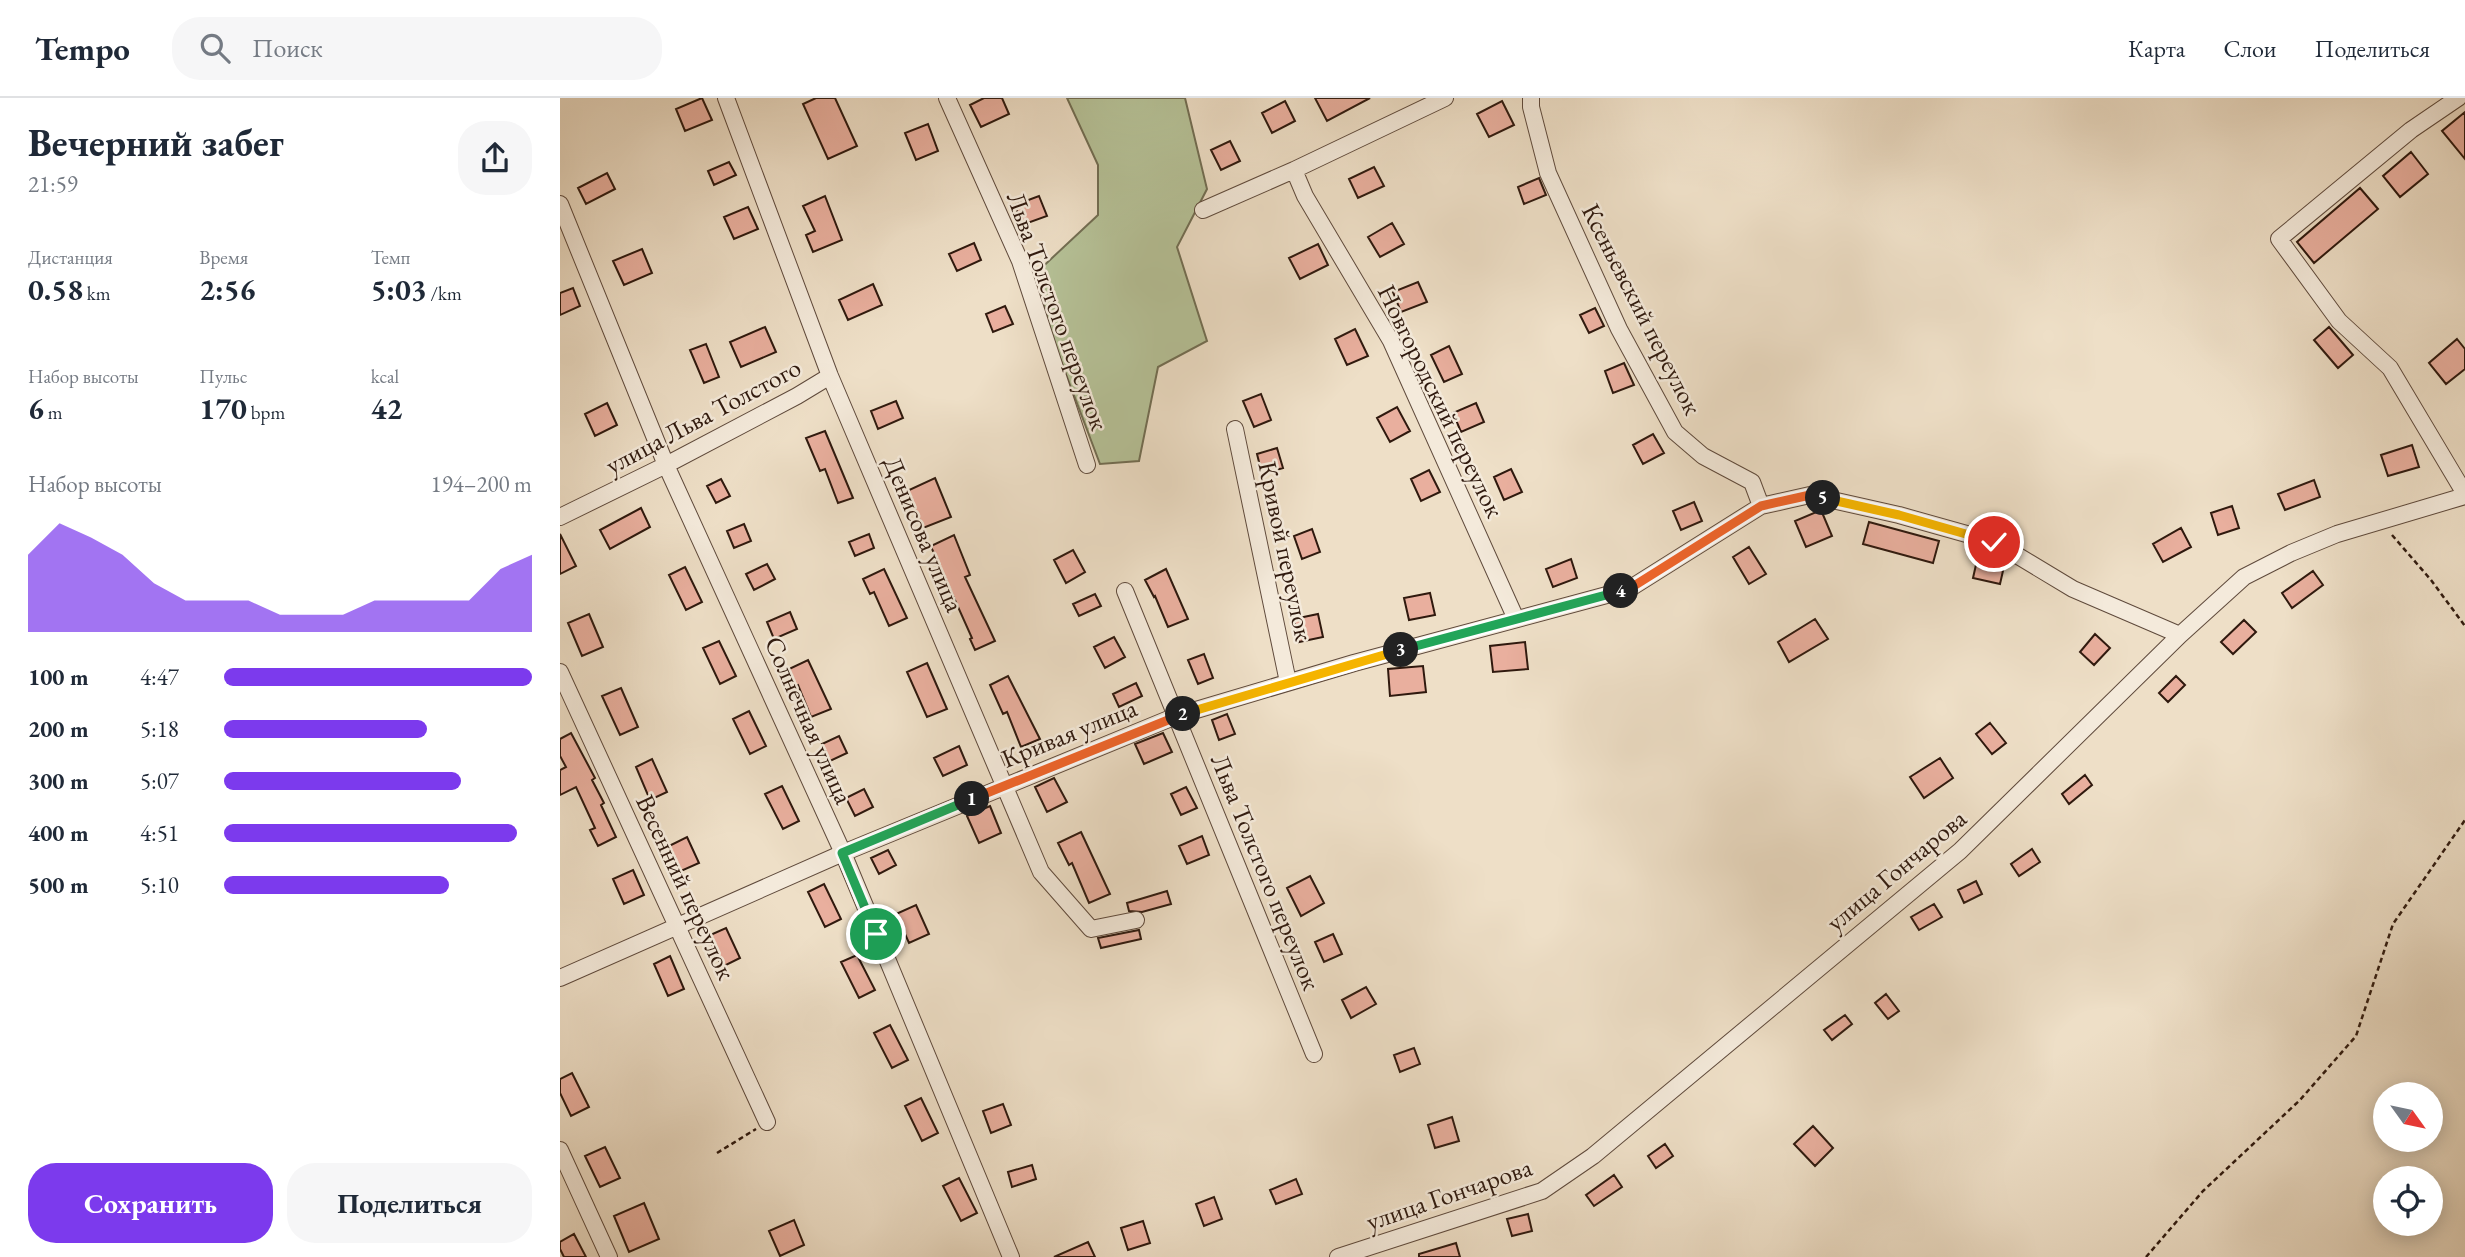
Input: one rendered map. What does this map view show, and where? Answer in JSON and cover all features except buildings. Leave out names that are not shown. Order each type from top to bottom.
[{"type":"street","name":"Денисова улица","points":[[726,98],[830,376],[1041,872],[1091,929],[1136,920]]},
{"type":"street","name":"Льва Толстого переулок","points":[[947,98],[1020,261],[1087,465]]},
{"type":"street","points":[[1203,210],[1445,98]]},
{"type":"street","name":"Ксеньевский переулок","points":[[1531,98],[1548,173],[1619,329],[1675,432],[1703,456],[1752,482],[1761,506]]},
{"type":"street","points":[[2458,98],[2411,130],[2279,239],[2339,321],[2390,368],[2465,495]]},
{"type":"street","name":"Новгородский переулок","points":[[1294,170],[1305,195],[1391,341],[1516,619]]},
{"type":"street","name":"Солнечная улица","points":[[560,204],[666,465],[842,853],[1011,1257]]},
{"type":"street","name":"улица Льва Толстого","points":[[560,517],[666,465],[830,376]]},
{"type":"street","name":"Кривой переулок","points":[[1235,429],[1288,682]]},
{"type":"street","name":"Кривая улица","points":[[560,978],[842,853],[1176,716],[1288,682],[1629,589],[1761,506],[1810,495],[1899,515],[1994,542],[2073,589],[2180,635]]},
{"type":"street","name":"улица Гончарова","points":[[1338,1257],[1542,1191],[1593,1156],[1960,851],[2180,635],[2244,577],[2337,534],[2465,495]]},
{"type":"street","name":"Льва Толстого переулок","points":[[1125,591],[1314,1054]]},
{"type":"street","name":"Весенний переулок","points":[[560,672],[767,1122]]},
{"type":"street","points":[[560,1150],[609,1257]]},
{"type":"path","points":[[2381,522],[2431,580],[2465,626]]},
{"type":"path","points":[[2146,1257],[2203,1191],[2300,1100],[2356,1036],[2393,924],[2465,820]]},
{"type":"path","points":[[717,1153],[767,1122]]},
{"type":"green space","points":[[1067,98],[1185,98],[1207,189],[1177,247],[1207,341],[1158,367],[1139,461],[1100,464],[1053,340],[1036,273],[1098,215],[1098,165]]},
{"type":"route","points":[[876,934],[842,853],[1176,716],[1354,663],[1629,589],[1761,506],[1810,495],[1899,515],[1994,542]]}]
